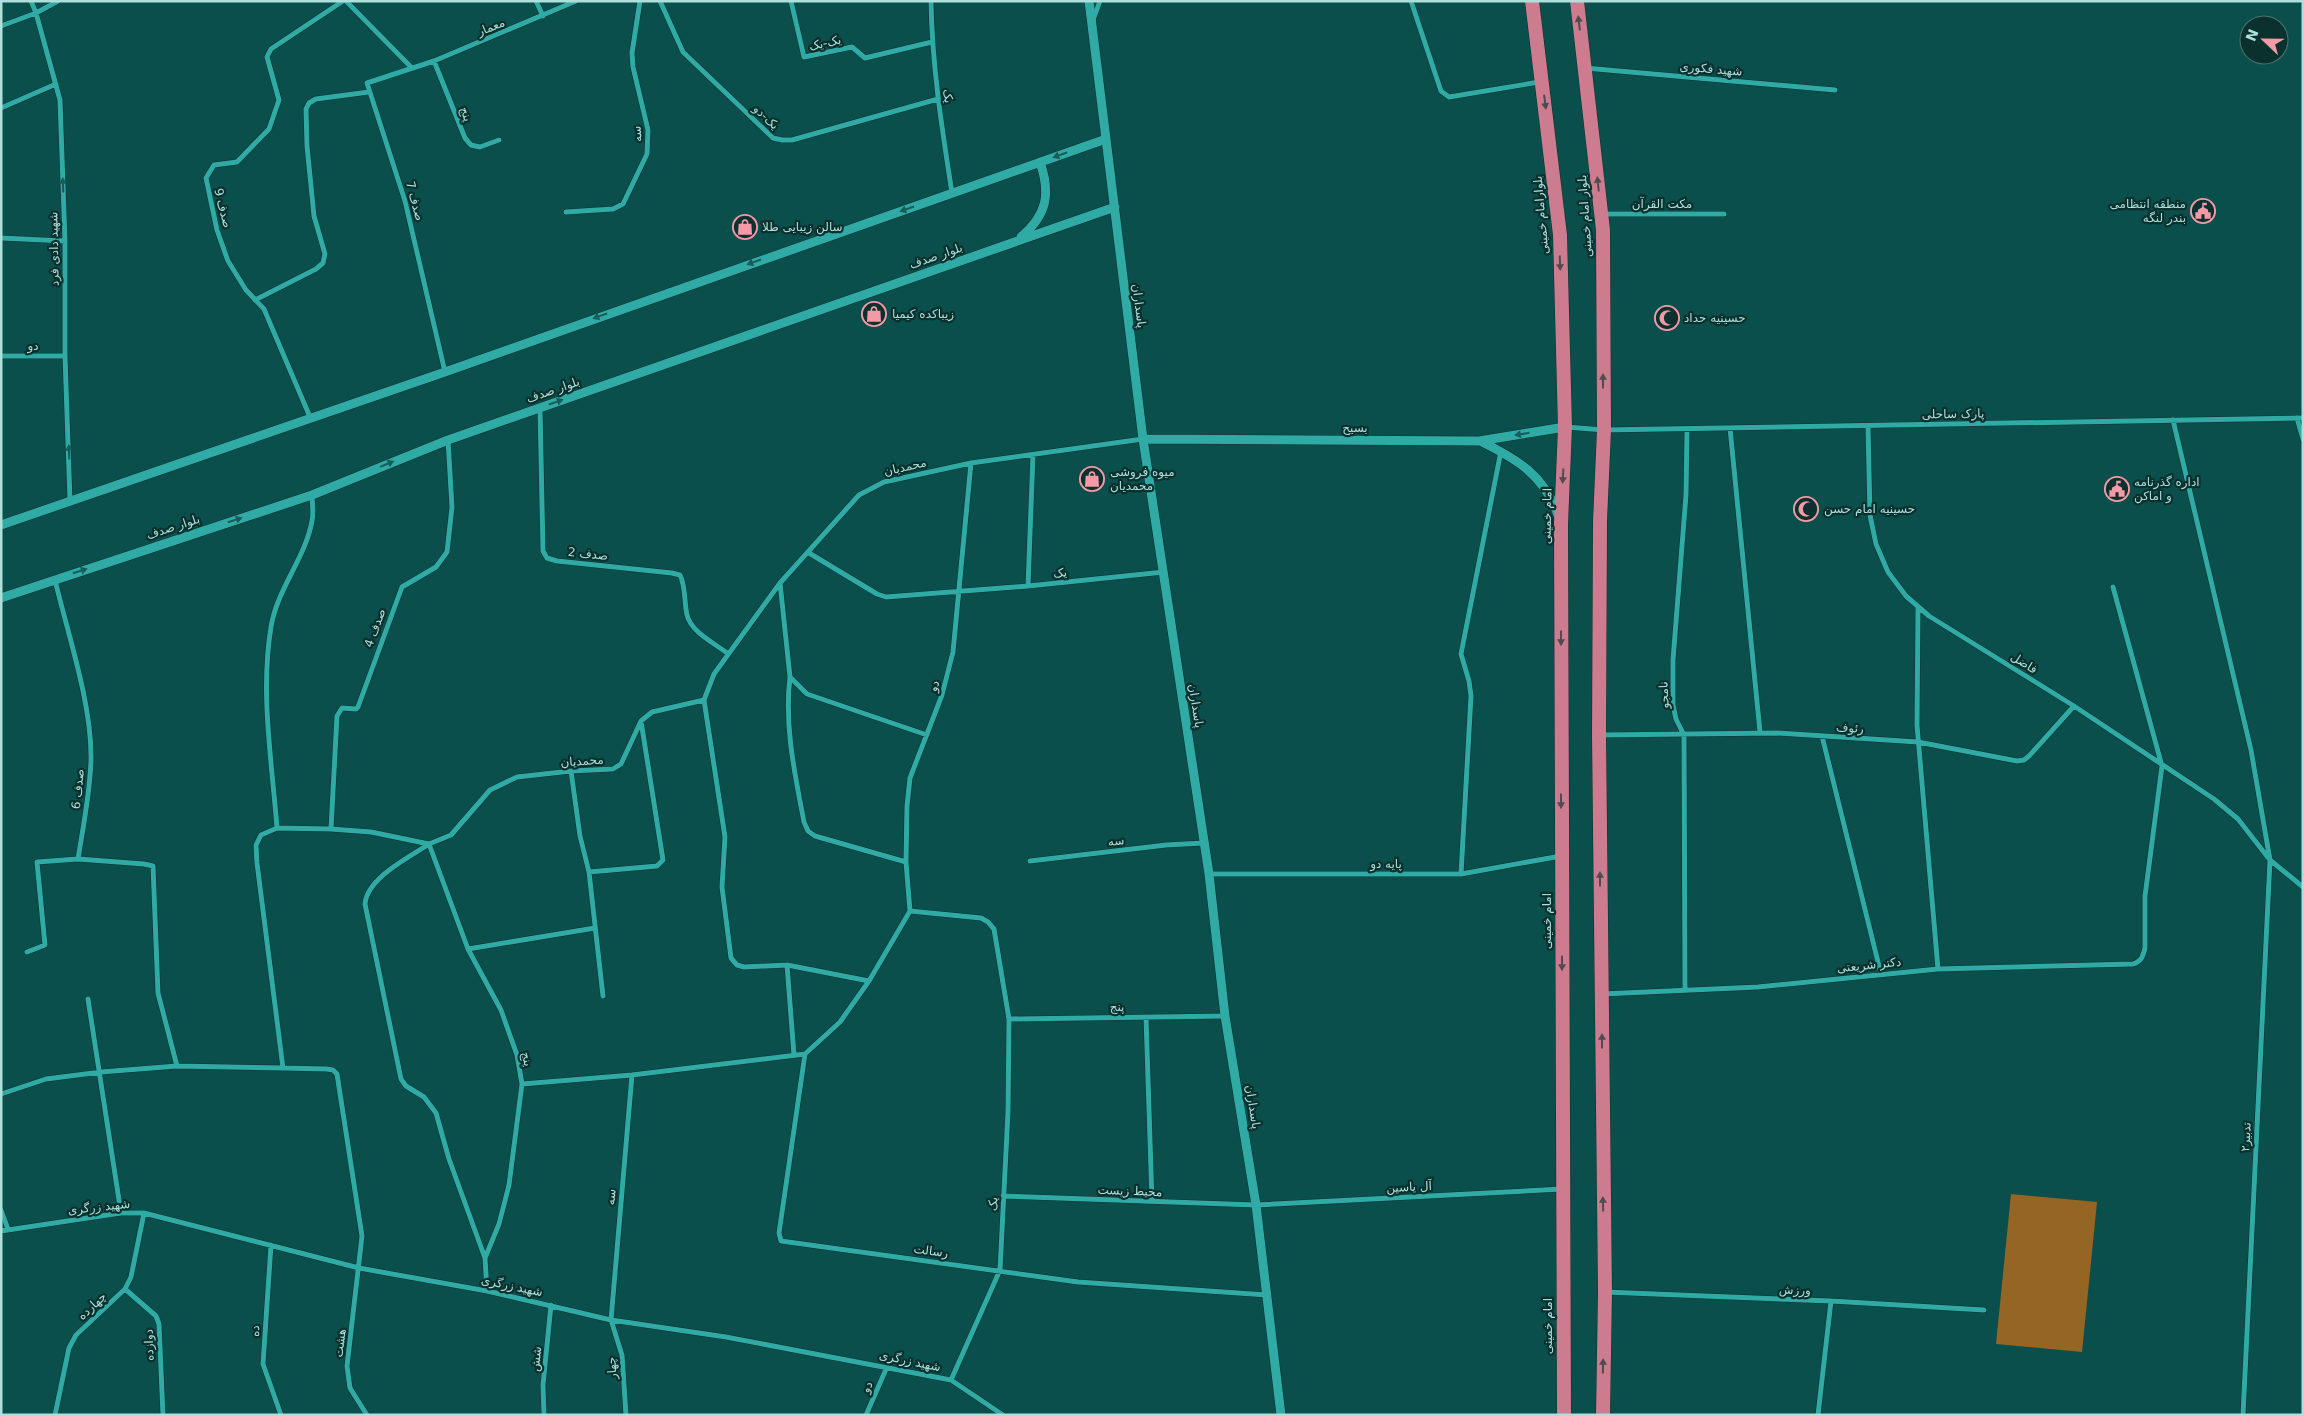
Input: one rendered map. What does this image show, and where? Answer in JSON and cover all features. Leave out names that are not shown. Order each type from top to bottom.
[{"type":"highway","name":"بلوارامام خمینی","points":[[1532,1],[1560,235],[1565,427]]},
{"type":"highway","name":"بلوار امام خمینی","points":[[1577,1],[1603,230],[1604,430]]},
{"type":"highway","name":"امام خمینی","points":[[1564,1415],[1561,524],[1565,427]]},
{"type":"highway","points":[[1603,1415],[1605,1292],[1599,735],[1600,521],[1604,430]]},
{"type":"street","name":"شهید دادی فرد","points":[[31,1],[60,100],[70,501]]},
{"type":"street","points":[[1,26],[36,13],[58,1]]},
{"type":"street","points":[[255,300],[316,269],[323,263],[325,254],[314,216],[310,184],[306,109],[309,103],[316,99],[369,92],[366,85],[369,81],[411,67],[345,1]]},
{"type":"street","name":"صدف 9","points":[[310,417],[264,309],[246,290],[228,261],[217,230],[206,178],[214,165],[240,160],[269,129],[279,100],[267,57],[271,49],[345,1]]},
{"type":"street","points":[[536,1],[543,16]]},
{"type":"street","name":"معمار","points":[[411,67],[434,61],[576,1]]},
{"type":"street","name":"سه","points":[[566,212],[613,209],[622,204],[647,154],[649,143],[648,130],[633,67],[632,53],[640,1]]},
{"type":"street","name":"یک-دو","points":[[660,1],[683,52],[773,138],[792,140],[938,99]]},
{"type":"street","name":"یک-یک","points":[[791,1],[804,57],[852,47],[864,58],[932,42]]},
{"type":"street","name":"یک","points":[[931,1],[932,42],[938,99],[952,193]]},
{"type":"street","name":"پاسداران","points":[[1089,1],[1143,439],[1209,874],[1225,1016],[1256,1205],[1281,1415]]},
{"type":"street","points":[[1092,23],[1100,1]]},
{"type":"street","points":[[1411,1],[1441,91],[1449,97],[1542,82]]},
{"type":"street","name":"پنج","points":[[434,61],[465,138],[471,146],[480,147],[499,140]]},
{"type":"street","name":"شهید فکوری","points":[[1584,68],[1835,90]]},
{"type":"street","points":[[1,108],[56,84]]},
{"type":"street","name":"صدف 7","points":[[369,92],[405,201],[445,372]]},
{"type":"street","points":[[1,525],[445,372],[1106,139]]},
{"type":"street","points":[[1017,240],[1030,230],[1045,205],[1045,179],[1040,162]]},
{"type":"street","name":"بلوار صدف","points":[[1,598],[312,495],[448,440],[1115,207]]},
{"type":"street","name":"مکت القرآن","points":[[1601,214],[1724,214]]},
{"type":"street","points":[[1,238],[65,241]]},
{"type":"street","name":"دو","points":[[1,356],[65,356]]},
{"type":"street","name":"صدف 2","points":[[540,408],[543,551],[547,558],[557,561],[672,572],[680,575],[683,581],[687,616],[692,627],[727,653]]},
{"type":"street","points":[[2300,418],[2303,438]]},
{"type":"street","name":"پارک ساحلی","points":[[1565,427],[1604,430],[1687,429],[2300,418]]},
{"type":"street","name":"تدبیر۲","points":[[2173,420],[2251,750],[2270,860],[2242,1415]]},
{"type":"street","name":"فاضل","points":[[1868,426],[1870,515],[1876,544],[1888,572],[1906,596],[1918,608],[2074,706],[2214,800],[2238,819],[2270,860],[2303,887]]},
{"type":"street","name":"بسیح","points":[[1143,439],[1480,441],[1565,427]]},
{"type":"street","points":[[1730,428],[1760,732]]},
{"type":"street","name":"نامجو","points":[[1685,989],[1684,735],[1676,719],[1673,705],[1673,660],[1686,495],[1687,429]]},
{"type":"street","name":"محمدیان","points":[[704,700],[714,674],[727,653],[780,583],[809,554],[859,495],[872,486],[971,463],[1143,439]]},
{"type":"street","name":"صدف 4","points":[[332,829],[337,716],[342,708],[356,709],[358,707],[402,587],[436,568],[447,552],[452,507],[448,440]]},
{"type":"street","points":[[1480,441],[1501,451],[1531,473],[1551,496],[1561,524]]},
{"type":"street","points":[[1461,874],[1472,696],[1461,654],[1501,451]]},
{"type":"street","points":[[1028,586],[1033,454]]},
{"type":"street","name":"دو","points":[[910,911],[906,862],[907,806],[910,778],[942,695],[953,652],[971,463]]},
{"type":"street","points":[[277,828],[266,669],[271,626],[277,603],[299,559],[312,520],[312,495]]},
{"type":"street","name":"یک","points":[[809,554],[877,594],[886,597],[1028,586],[1164,572]]},
{"type":"street","name":"صدف 6","points":[[55,579],[87,715],[91,759],[88,799],[78,859]]},
{"type":"street","points":[[780,583],[790,676],[789,696],[792,753],[804,822],[808,830],[815,836],[906,862]]},
{"type":"street","points":[[2113,587],[2162,766]]},
{"type":"street","points":[[1918,608],[1918,742],[1938,969]]},
{"type":"street","points":[[790,676],[807,694],[927,735]]},
{"type":"street","points":[[589,872],[657,866],[663,860],[641,721],[652,712],[704,700],[726,836],[722,886],[731,958],[737,965],[744,967],[787,965],[869,981]]},
{"type":"street","name":"رئوف","points":[[1599,735],[1684,735],[1760,732],[1918,742],[2016,761],[2024,760],[2074,706]]},
{"type":"street","name":"محمدیان","points":[[485,1258],[436,1113],[424,1097],[406,1086],[401,1080],[365,904],[366,895],[370,887],[378,879],[429,844],[451,835],[490,790],[518,778],[614,768],[621,764],[641,721]]},
{"type":"street","points":[[1822,736],[1881,974]]},
{"type":"street","name":"دکتر شریعتی","points":[[1601,994],[1758,987],[1938,969],[2133,964],[2139,962],[2145,948],[2145,896],[2162,766]]},
{"type":"street","points":[[571,771],[580,836],[589,872],[603,996]]},
{"type":"street","points":[[1,1094],[46,1079],[101,1072],[177,1066],[283,1068],[256,845],[261,835],[277,828],[332,829],[371,832],[429,844]]},
{"type":"street","name":"سه","points":[[1030,861],[1166,845],[1204,843]]},
{"type":"street","name":"پنج","points":[[429,844],[468,949],[501,1010],[516,1056],[522,1084],[509,1185],[499,1224],[485,1258],[487,1291]]},
{"type":"street","name":"پایه دو","points":[[1209,874],[1461,874],[1562,856]]},
{"type":"street","points":[[27,952],[45,945],[37,862],[78,859],[153,866],[158,993],[177,1066]]},
{"type":"street","points":[[522,1084],[632,1075],[805,1054],[840,1022],[869,981],[910,911],[981,918],[988,922],[994,929],[1009,1019]]},
{"type":"street","points":[[468,949],[595,928]]},
{"type":"street","points":[[787,965],[794,1055]]},
{"type":"street","points":[[88,999],[101,1072],[121,1214]]},
{"type":"street","name":"پنج","points":[[1009,1019],[1225,1016]]},
{"type":"street","points":[[1146,1017],[1152,1201]]},
{"type":"street","name":"یک","points":[[951,1380],[1000,1270],[1008,1112],[1009,1019]]},
{"type":"street","name":"رسالت","points":[[805,1054],[779,1233],[782,1241],[1078,1282],[1268,1296]]},
{"type":"street","name":"هشت","points":[[283,1068],[327,1069],[333,1070],[337,1074],[362,1236],[347,1366],[350,1388],[367,1415]]},
{"type":"street","name":"سه","points":[[611,1320],[632,1075]]},
{"type":"street","name":"آل یاسین","points":[[1256,1205],[1563,1188]]},
{"type":"street","name":"محیط زیست","points":[[1003,1196],[1256,1205]]},
{"type":"street","points":[[1,1210],[8,1229]]},
{"type":"street","name":"شهید زرگری","points":[[1,1231],[121,1214],[144,1213],[359,1268],[487,1291],[611,1320],[726,1337],[951,1380],[1003,1415]]},
{"type":"street","name":"چهارده","points":[[55,1415],[69,1348],[76,1335],[125,1290],[131,1277],[144,1213]]},
{"type":"street","name":"ده","points":[[271,1245],[263,1364],[280,1415]]},
{"type":"street","name":"دوازده","points":[[125,1290],[156,1316],[159,1324],[163,1415]]},
{"type":"street","name":"ورزش","points":[[1605,1292],[1831,1301],[1984,1310]]},
{"type":"street","points":[[1818,1415],[1831,1301]]},
{"type":"street","name":"شش","points":[[544,1415],[543,1385],[551,1305]]},
{"type":"street","name":"چهار","points":[[611,1320],[622,1355],[626,1415]]},
{"type":"street","name":"دو","points":[[866,1415],[887,1367]]},
{"type":"shaded area","points":[[2011,1194],[2097,1202],[2082,1352],[1996,1344]]},
{"type":"place","name":"منطقه انتظامی بندر لنگه","points":[[2203,211]]},
{"type":"place","name":"سالن زیبایی طلا","points":[[745,227]]},
{"type":"place","name":"زیباکده کیمیا","points":[[874,314]]},
{"type":"place","name":"حسینیه حداد","points":[[1667,318]]},
{"type":"place","name":"میوه فروشی محمدیان","points":[[1092,479]]},
{"type":"place","name":"اداره گذرنامه و اماکن","points":[[2117,489]]},
{"type":"place","name":"حسینیه امام حسن","points":[[1806,509]]}]
